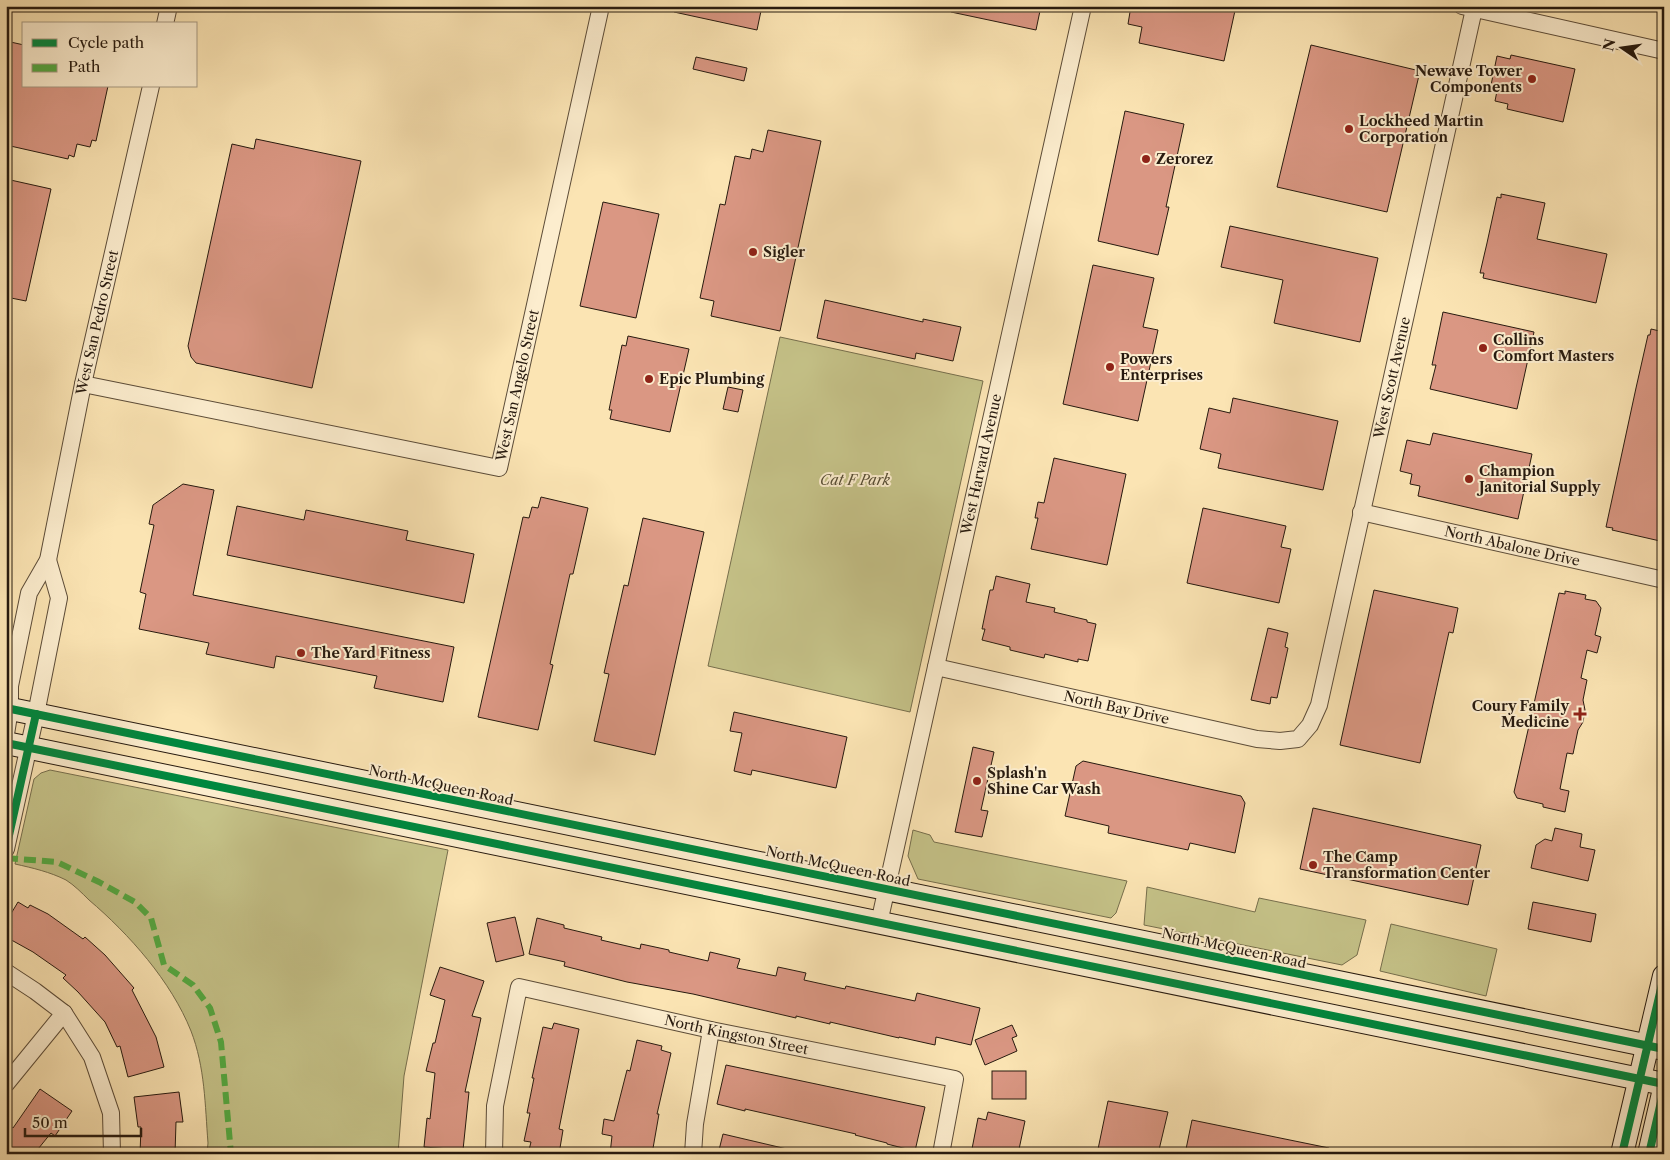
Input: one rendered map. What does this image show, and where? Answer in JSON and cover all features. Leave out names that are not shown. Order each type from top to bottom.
[{"type":"main road","name":"North McQueen Road","points":[[8,708],[1655,1047]]},
{"type":"main road","points":[[6,744],[1664,1084]]},
{"type":"main road","points":[[1206,990],[1214,956]]},
{"type":"main road","points":[[1622,1154],[1641,1079],[1655,1047],[1664,976]]},
{"type":"main road","points":[[1649,1154],[1664,1089]]},
{"type":"street","points":[[165,22],[169,6]]},
{"type":"street","name":"West San Angelo Street","points":[[83,384],[499,468],[600,6]]},
{"type":"street","name":"West Harvard Avenue","points":[[878,923],[1083,6]]},
{"type":"street","points":[[1468,8],[1664,51]]},
{"type":"street","name":"West Scott Avenue","points":[[1298,739],[1310,725],[1319,706],[1468,8]]},
{"type":"street","name":"West San Pedro Street","points":[[6,734],[10,686],[29,593],[48,560],[83,384],[151,88]]},
{"type":"street","name":"North Abalone Drive","points":[[1361,512],[1664,580]]},
{"type":"street","name":"West San Pedro Street","points":[[6,849],[59,598],[48,560]]},
{"type":"street","name":"North Bay Drive","points":[[936,667],[1257,739],[1298,739]]},
{"type":"street","points":[[6,972],[64,1012],[92,1057],[111,1113],[112,1154]]},
{"type":"street","name":"North Kingston Street","points":[[494,1154],[495,1106],[519,987],[711,1030],[955,1079],[941,1154]]},
{"type":"street","points":[[6,1084],[64,1012]]},
{"type":"street","points":[[693,1154],[695,1124],[711,1030]]},
{"type":"green space","name":"Cat F Park","points":[[780,337],[983,381],[910,712],[708,666]]},
{"type":"green space","points":[[50,770],[448,850],[404,1076],[398,1154],[207,1154],[205,1100],[199,1058],[183,1012],[172,994],[134,943],[75,887],[66,880],[54,875],[15,864],[34,779],[41,773]]},
{"type":"green space","points":[[913,830],[930,835],[934,842],[1127,881],[1116,913],[1111,918],[918,879],[908,856]]},
{"type":"green space","points":[[1147,887],[1255,912],[1259,898],[1366,920],[1357,955],[1342,965],[1144,925]]},
{"type":"green space","points":[[1391,924],[1497,949],[1486,996],[1380,971]]},
{"type":"building","points":[[675,6],[762,6],[757,30],[674,12]]},
{"type":"building","points":[[952,6],[1041,6],[1036,30],[951,12]]},
{"type":"building","points":[[1131,6],[1236,6],[1224,61],[1139,43],[1142,27],[1128,24]]},
{"type":"building","points":[[6,41],[22,45],[22,88],[108,88],[96,141],[92,140],[90,147],[77,144],[74,157],[69,155],[68,159],[6,145]]},
{"type":"building","name":"Lockheed Martin Corporation","points":[[1311,45],[1420,71],[1387,212],[1277,187]]},
{"type":"building","name":"Newave Tower Components","points":[[1511,55],[1575,69],[1563,122],[1507,109],[1508,104],[1495,101],[1497,91],[1490,90],[1497,56],[1510,59]]},
{"type":"building","points":[[696,57],[747,68],[744,81],[693,69]]},
{"type":"building","name":"Zerorez","points":[[1125,111],[1184,124],[1158,255],[1098,241]]},
{"type":"building","name":"Sigler","points":[[768,130],[821,141],[780,331],[711,316],[714,301],[700,298],[720,204],[725,205],[735,156],[750,159],[752,149],[763,152]]},
{"type":"building","points":[[256,139],[361,161],[312,388],[196,363],[191,357],[188,346],[232,144],[254,149]]},
{"type":"building","points":[[6,179],[51,189],[26,301],[6,297]]},
{"type":"building","points":[[1501,194],[1545,203],[1537,239],[1607,254],[1596,303],[1483,278],[1484,273],[1480,273],[1497,197],[1501,198]]},
{"type":"building","points":[[603,202],[659,214],[636,318],[580,306]]},
{"type":"building","points":[[1230,226],[1378,258],[1360,342],[1274,323],[1283,280],[1221,267]]},
{"type":"building","name":"Powers Enterprises","points":[[1093,265],[1154,278],[1143,327],[1158,330],[1138,421],[1063,404]]},
{"type":"building","points":[[825,300],[923,322],[923,319],[961,327],[953,361],[916,353],[915,359],[817,338]]},
{"type":"building","name":"Collins Comfort Masters","points":[[1443,312],[1534,332],[1517,409],[1430,389],[1436,365],[1432,365]]},
{"type":"building","points":[[1651,329],[1664,332],[1664,524],[1660,541],[1606,527],[1648,335],[1650,335]]},
{"type":"building","name":"Epic Plumbing","points":[[628,336],[689,349],[670,432],[610,419],[612,410],[609,410],[622,345],[626,346]]},
{"type":"building","points":[[728,387],[743,390],[738,412],[723,409]]},
{"type":"building","points":[[1233,398],[1338,421],[1323,490],[1218,468],[1221,454],[1200,449],[1209,408],[1230,413]]},
{"type":"building","name":"Champion Janitorial Supply","points":[[1433,433],[1532,454],[1518,519],[1418,496],[1420,486],[1410,484],[1412,474],[1400,471],[1407,440],[1430,445]]},
{"type":"building","points":[[1054,458],[1126,474],[1107,565],[1031,549],[1038,518],[1035,518],[1038,502],[1044,503]]},
{"type":"building","points":[[183,484],[214,490],[193,595],[454,647],[443,702],[374,688],[377,676],[276,656],[274,668],[206,654],[209,643],[139,629],[146,594],[140,592],[154,525],[149,524],[153,505]]},
{"type":"building","points":[[541,497],[588,508],[573,574],[570,574],[550,664],[553,665],[538,730],[478,717],[523,517],[529,518],[532,507],[538,508]]},
{"type":"building","points":[[237,506],[304,520],[306,510],[408,531],[406,540],[474,554],[464,603],[227,555]]},
{"type":"building","points":[[1203,508],[1286,526],[1281,547],[1291,549],[1279,603],[1187,583]]},
{"type":"building","points":[[643,518],[704,532],[655,755],[594,741],[609,674],[604,673],[624,585],[628,586]]},
{"type":"building","points":[[996,576],[1030,584],[1026,602],[1055,608],[1054,612],[1096,624],[1088,661],[1078,659],[1078,662],[1045,654],[1044,658],[1010,650],[1010,647],[982,640],[985,629],[982,629],[990,590],[993,590]]},
{"type":"building","points":[[1374,590],[1458,608],[1453,633],[1449,632],[1420,763],[1340,745]]},
{"type":"building","points":[[1565,591],[1586,595],[1585,599],[1596,601],[1601,608],[1595,635],[1601,637],[1597,653],[1587,650],[1581,678],[1587,680],[1583,700],[1585,710],[1573,754],[1567,753],[1560,789],[1569,791],[1565,812],[1543,807],[1543,804],[1517,798],[1514,792],[1559,593],[1565,594]]},
{"type":"building","points":[[1268,628],[1288,633],[1285,647],[1288,648],[1277,698],[1271,697],[1270,704],[1251,700]]},
{"type":"building","points":[[734,712],[847,737],[836,788],[752,770],[751,775],[734,771],[742,733],[730,731]]},
{"type":"building","name":"Splash'n Shine Car Wash","points":[[973,747],[994,752],[981,810],[988,811],[982,837],[955,832]]},
{"type":"building","points":[[1083,761],[1241,796],[1245,803],[1235,853],[1190,843],[1188,850],[1108,833],[1109,826],[1065,816],[1076,766]]},
{"type":"building","points":[[1313,808],[1481,845],[1468,905],[1300,869]]},
{"type":"building","points":[[1555,828],[1582,834],[1580,847],[1595,850],[1588,881],[1531,868],[1536,845],[1545,839],[1552,841]]},
{"type":"building","points":[[18,902],[28,908],[30,905],[48,914],[83,939],[85,937],[105,955],[134,988],[132,990],[156,1037],[164,1067],[128,1077],[120,1046],[117,1047],[105,1022],[63,978],[66,975],[33,952],[6,937],[6,922]]},
{"type":"building","points":[[1533,902],[1596,914],[1591,942],[1528,929]]},
{"type":"building","points":[[515,917],[524,955],[496,962],[487,923]]},
{"type":"building","points":[[537,918],[564,925],[564,928],[602,937],[601,940],[640,949],[641,944],[708,961],[710,952],[740,959],[737,968],[776,976],[778,967],[806,973],[804,980],[845,989],[846,986],[915,1001],[917,993],[980,1008],[971,1045],[936,1037],[935,1045],[830,1022],[830,1024],[796,1016],[796,1018],[693,994],[627,982],[564,966],[565,962],[529,954]]},
{"type":"building","points":[[440,967],[484,981],[472,1016],[481,1018],[465,1092],[469,1092],[463,1150],[424,1147],[427,1118],[430,1119],[435,1073],[426,1071],[445,1000],[430,995]]},
{"type":"building","points":[[554,1023],[579,1029],[559,1129],[563,1130],[559,1154],[529,1150],[531,1142],[524,1141],[530,1113],[527,1113],[534,1078],[532,1078],[543,1027],[552,1029]]},
{"type":"building","points":[[1012,1025],[1017,1036],[1012,1038],[1017,1051],[985,1065],[975,1040]]},
{"type":"building","points":[[637,1040],[662,1046],[661,1050],[671,1053],[657,1114],[659,1114],[652,1154],[610,1154],[612,1136],[602,1134],[604,1119],[614,1121],[627,1070],[630,1071]]},
{"type":"building","points":[[726,1065],[925,1107],[915,1151],[856,1134],[717,1104]]},
{"type":"building","points":[[992,1071],[1026,1071],[1026,1099],[992,1099]]},
{"type":"building","points":[[40,1089],[72,1111],[55,1136],[51,1133],[34,1154],[6,1154],[6,1123],[13,1128]]},
{"type":"building","points":[[179,1092],[183,1122],[176,1122],[175,1154],[140,1154],[141,1127],[138,1127],[134,1097]]},
{"type":"building","points":[[1108,1101],[1168,1112],[1158,1154],[1097,1154]]},
{"type":"building","points":[[988,1112],[1025,1121],[1018,1154],[971,1154],[978,1118],[986,1120]]},
{"type":"building","points":[[1192,1120],[1329,1148],[1328,1154],[1185,1154]]},
{"type":"building","points":[[723,1134],[787,1149],[787,1154],[718,1154]]},
{"type":"marked path","points":[[6,858],[57,862],[135,902],[151,918],[164,965],[193,985],[210,1008],[221,1042],[231,1154]]},
{"type":"cycle path","points":[[6,708],[1664,1049]]},
{"type":"cycle path","points":[[6,849],[36,714]]},
{"type":"cycle path","points":[[6,743],[1664,1084]]},
{"type":"cycle path","points":[[1622,1154],[1664,976]]},
{"type":"cycle path","points":[[1649,1154],[1664,1089]]},
{"type":"place","name":"Newave Tower Components","points":[[1532,79]]},
{"type":"place","name":"Lockheed Martin Corporation","points":[[1349,129]]},
{"type":"place","name":"Zerorez","points":[[1146,159]]},
{"type":"place","name":"Sigler","points":[[753,252]]},
{"type":"place","name":"Collins Comfort Masters","points":[[1483,348]]},
{"type":"place","name":"Powers Enterprises","points":[[1110,367]]},
{"type":"place","name":"Epic Plumbing","points":[[649,379]]},
{"type":"place","name":"Champion Janitorial Supply","points":[[1469,479]]},
{"type":"place","name":"The Yard Fitness","points":[[301,653]]},
{"type":"place","name":"Coury Family Medicine","points":[[1580,714]]},
{"type":"place","name":"Splash'n Shine Car Wash","points":[[977,781]]},
{"type":"place","name":"The Camp Transformation Center","points":[[1313,865]]}]
